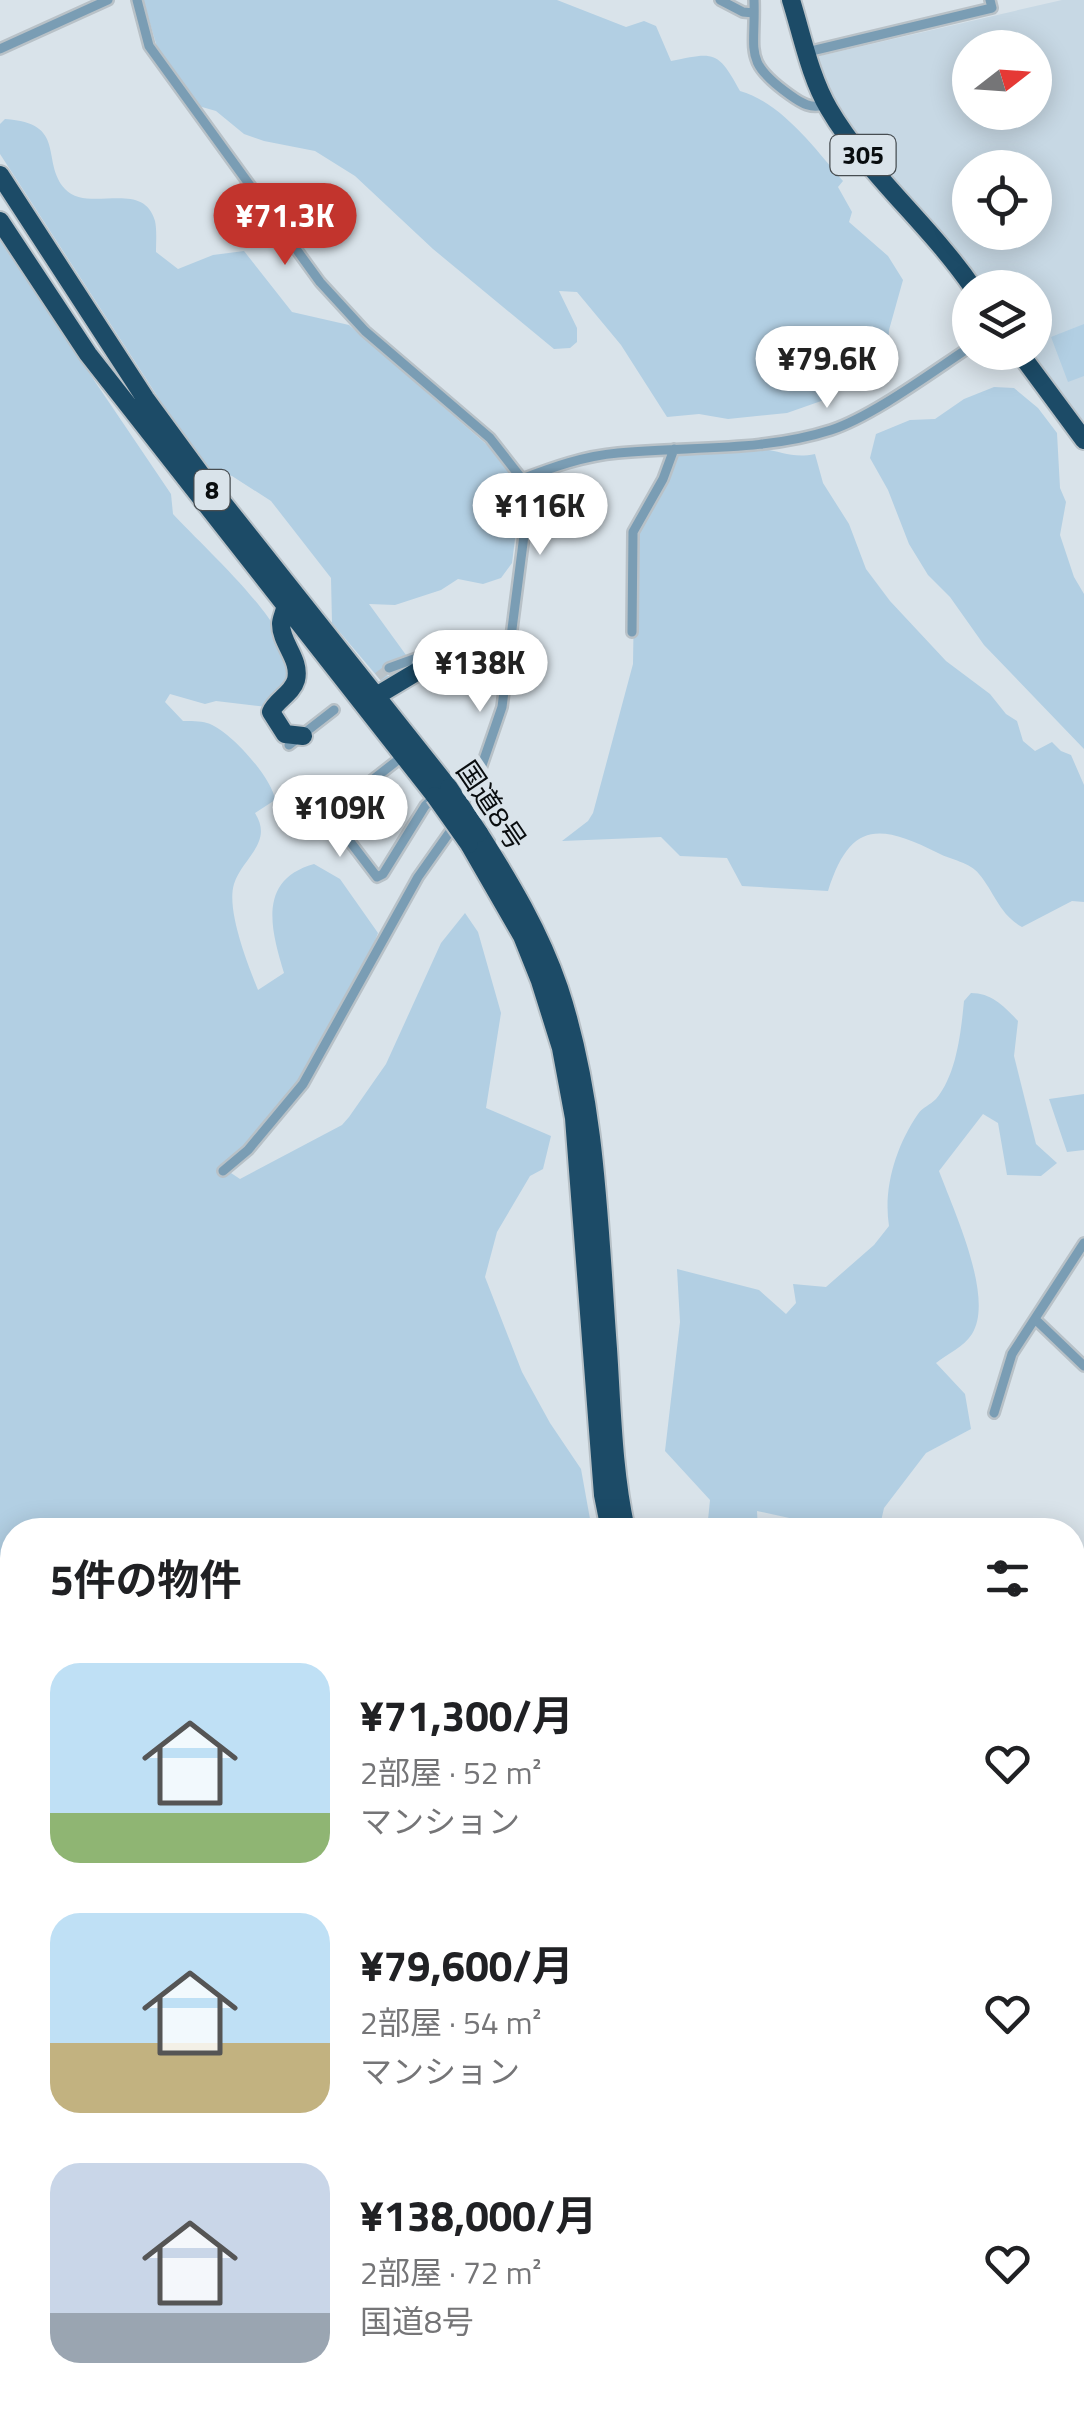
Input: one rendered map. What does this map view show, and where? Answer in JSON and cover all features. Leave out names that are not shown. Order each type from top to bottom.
[{"type":"highway","name":"305","points":[[791,0],[826,104],[840,126],[962,270]]},
{"type":"highway","name":"国道8号","points":[[0,175],[155,413],[300,603],[378,695],[520,900],[551,969],[584,1088],[624,1518]]},
{"type":"highway","name":"国道8号","points":[[0,221],[88,354],[403,756],[442,792]]},
{"type":"highway","points":[[1033,370],[1084,440]]},
{"type":"highway","points":[[285,608],[281,624],[294,658],[296,677],[271,712],[285,734],[296,741]]},
{"type":"highway","points":[[378,695],[418,672],[476,655],[486,644]]},
{"type":"highway","name":"国道8号","points":[[474,838],[522,936],[561,1048],[574,1118],[608,1518]]},
{"type":"street","points":[[0,49],[108,0]]},
{"type":"street","points":[[137,0],[145,35],[157,58],[320,282],[365,332],[490,438],[522,479],[527,512],[502,707],[476,794],[418,877],[303,1084],[248,1150],[223,1171]]},
{"type":"street","points":[[720,0],[754,13]]},
{"type":"street","points":[[754,0],[753,52],[760,72],[799,102],[819,107],[826,104]]},
{"type":"street","points":[[807,52],[992,8],[990,0]]},
{"type":"street","points":[[522,479],[572,461],[616,453],[778,442],[830,430],[952,359]]},
{"type":"street","points":[[632,632],[633,532],[674,449]]},
{"type":"street","points":[[389,668],[470,643],[508,640]]},
{"type":"street","points":[[296,741],[334,710]]},
{"type":"street","points":[[403,756],[329,814],[378,876],[383,874],[425,806],[442,792]]},
{"type":"street","points":[[994,1413],[1012,1354],[1084,1243]]},
{"type":"street","points":[[1036,1320],[1084,1366]]},
{"type":"shaded area","points":[[143,0],[557,0],[626,27],[644,21],[656,26],[671,61],[706,56],[720,61],[740,91],[784,116],[843,181],[838,187],[852,212],[849,222],[888,256],[903,280],[889,330],[887,362],[824,400],[787,413],[728,419],[699,414],[667,417],[621,345],[577,292],[559,291],[577,328],[577,342],[570,348],[554,349],[433,249],[355,176],[315,151],[244,134],[216,111],[195,105],[157,47]]},
{"type":"shaded area","points":[[1062,0],[1084,0],[1084,429],[1041,370],[1052,370],[1052,270],[969,270],[954,250],[1052,250],[1052,150],[952,150],[952,247],[854,134],[830,97],[815,57]]},
{"type":"shaded area","points":[[5,119],[25,122],[45,136],[58,178],[75,196],[127,199],[149,208],[156,225],[156,252],[178,269],[213,255],[244,251],[292,312],[349,325],[486,444],[513,475],[521,491],[512,563],[501,578],[483,584],[458,579],[441,590],[395,605],[369,604],[406,655],[384,664],[389,680],[382,682],[332,623],[331,578],[271,501],[232,476],[204,468],[0,154],[0,124]]},
{"type":"shaded area","points":[[0,241],[171,494],[173,514],[261,609],[287,650],[292,669],[290,680],[267,707],[216,701],[205,704],[170,694],[165,702],[183,721],[207,723],[238,744],[267,780],[275,800],[255,813],[260,824],[259,842],[238,875],[232,895],[239,937],[258,990],[284,973],[275,940],[273,908],[283,882],[296,872],[314,864],[340,879],[378,933],[359,983],[295,1091],[232,1164],[231,1173],[240,1179],[342,1125],[386,1064],[441,943],[465,913],[478,932],[501,1013],[486,1108],[551,1136],[543,1169],[530,1176],[497,1232],[485,1277],[522,1372],[581,1469],[590,1518],[0,1518]]},
{"type":"shaded area","points":[[1084,324],[1084,376],[1068,382],[1052,337]]},
{"type":"shaded area","points":[[994,387],[1014,388],[1038,408],[1057,433],[1060,488],[1066,502],[1060,535],[1084,594],[1084,749],[984,645],[950,597],[928,575],[909,544],[888,490],[870,458],[876,434],[910,420],[935,419],[964,399]]},
{"type":"shaded area","points":[[756,448],[792,455],[815,454],[823,483],[849,524],[866,569],[890,601],[946,661],[990,694],[1017,721],[1023,741],[1035,751],[1052,742],[1071,755],[1084,785],[1084,902],[1072,901],[1022,927],[1008,916],[971,867],[917,843],[883,834],[869,835],[846,852],[828,891],[742,886],[727,858],[680,856],[661,837],[562,841],[593,813],[633,664],[635,535],[677,451]]},
{"type":"shaded area","points":[[971,993],[992,998],[1018,1021],[1014,1056],[1036,1144],[1057,1163],[1041,1176],[1007,1175],[998,1123],[983,1114],[939,1171],[962,1230],[979,1299],[972,1334],[936,1363],[965,1394],[971,1429],[926,1453],[884,1508],[882,1518],[789,1518],[757,1511],[757,1518],[708,1518],[710,1500],[665,1451],[680,1322],[677,1269],[759,1290],[786,1314],[796,1303],[793,1284],[826,1287],[874,1245],[889,1226],[890,1182],[903,1140],[918,1114],[936,1099],[949,1077],[957,1052],[964,1001]]},
{"type":"shaded area","points":[[1084,1094],[1084,1150],[1067,1152],[1049,1099]]},
{"type":"tunnel","points":[[367,685],[389,668]]}]
